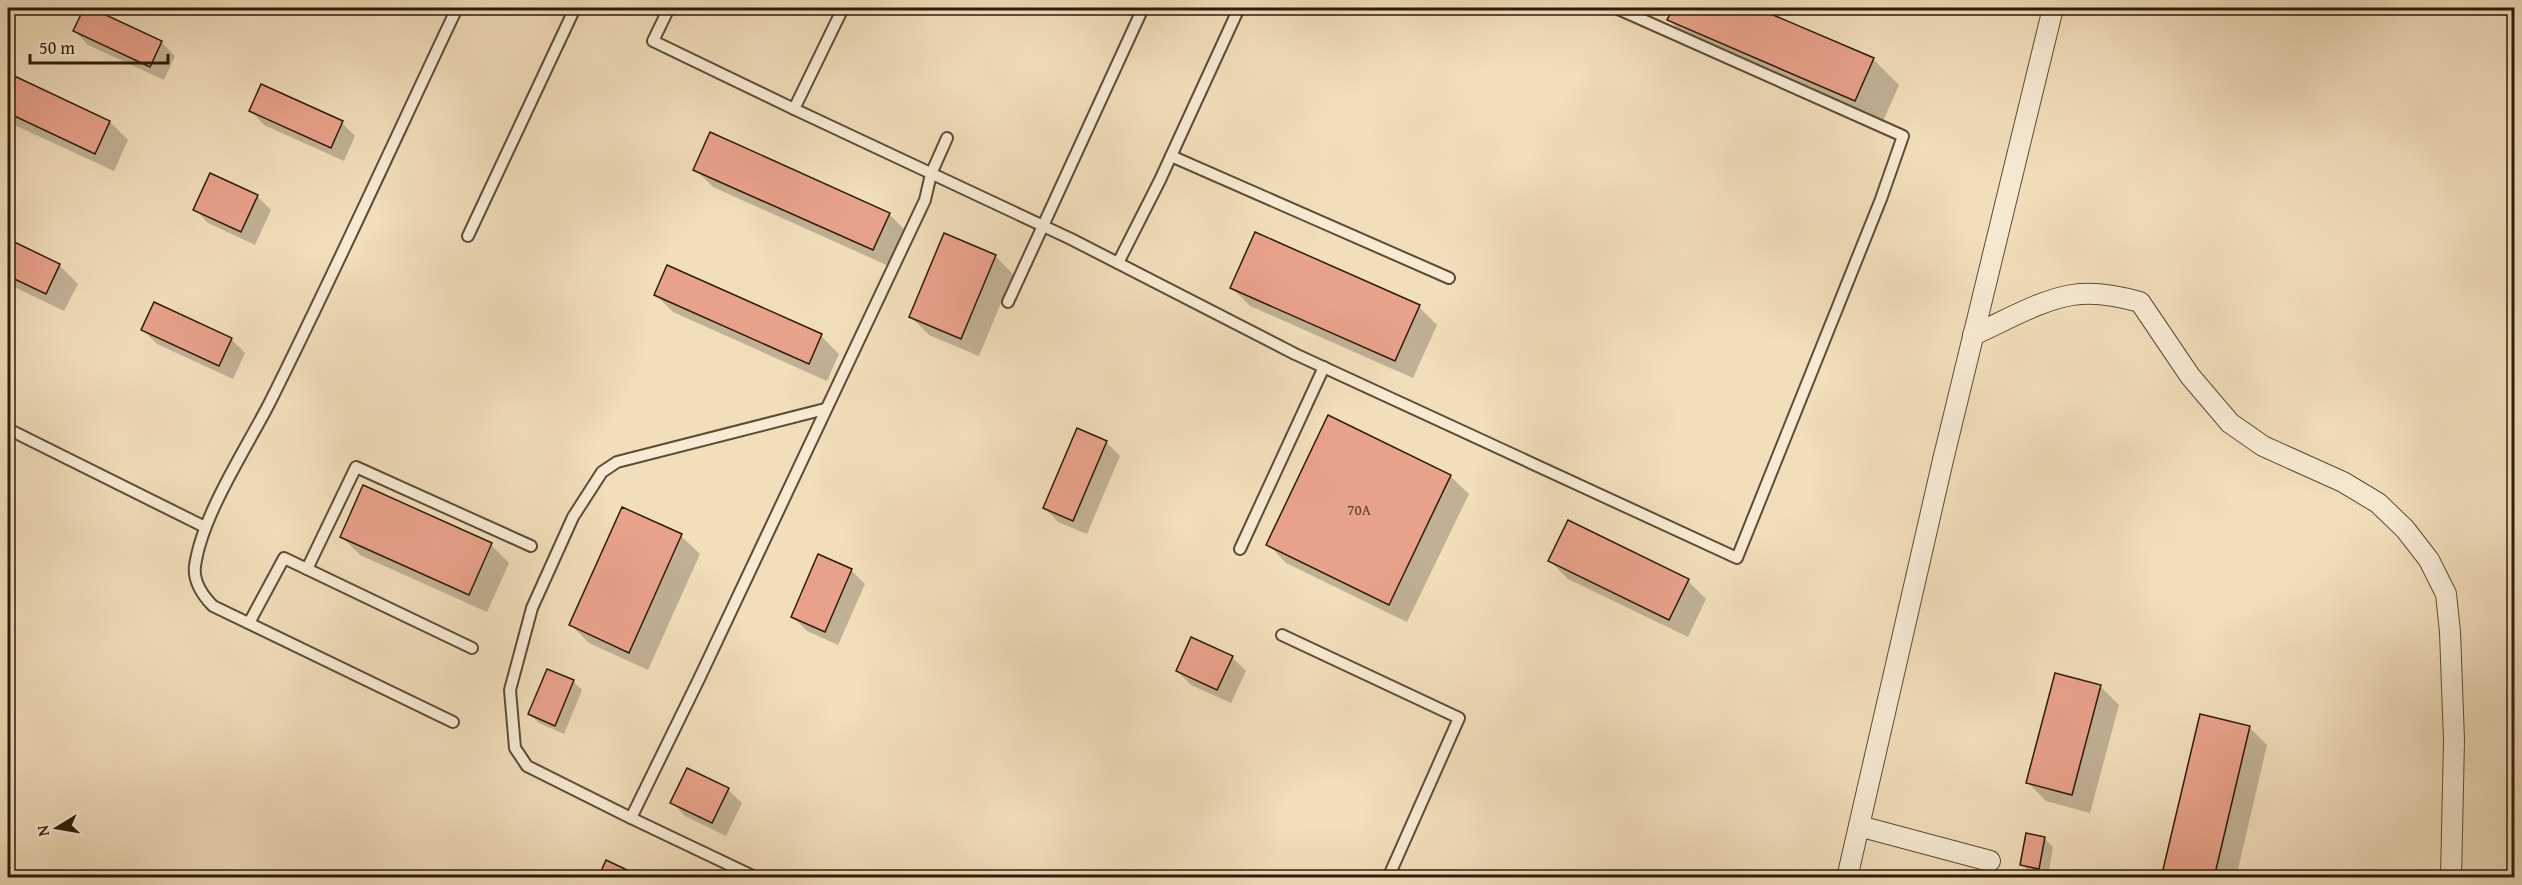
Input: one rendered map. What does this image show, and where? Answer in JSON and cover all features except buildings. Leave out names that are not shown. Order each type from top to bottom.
[{"type":"street","points":[[1847,878],[1973,335],[2053,8]]},
{"type":"street","points":[[1973,335],[2070,295],[2120,296],[2140,302],[2190,376],[2230,423],[2263,446],[2343,482],[2378,503],[2404,529],[2429,561],[2446,594],[2454,740],[2451,878]]},
{"type":"street","points":[[1859,826],[1990,861]]},
{"type":"lane","points":[[453,722],[213,606],[204,597],[197,583],[195,568],[205,527],[270,401],[457,8]]},
{"type":"lane","points":[[468,236],[575,8]]},
{"type":"lane","points":[[669,8],[653,41],[1042,225],[1324,367],[1737,558],[1881,199],[1903,135],[1616,8]]},
{"type":"lane","points":[[794,109],[843,8]]},
{"type":"lane","points":[[1008,302],[1143,8]]},
{"type":"lane","points":[[1118,263],[1171,156],[1234,9]]},
{"type":"lane","points":[[630,818],[699,678],[925,200],[931,174],[947,138]]},
{"type":"lane","points":[[1171,156],[1449,278]]},
{"type":"lane","points":[[1240,549],[1324,367]]},
{"type":"lane","points":[[757,878],[527,766],[516,748],[510,690],[532,608],[573,516],[602,472],[617,462],[825,409]]},
{"type":"lane","points":[[8,429],[205,527]]},
{"type":"lane","points":[[307,569],[356,467],[531,546]]},
{"type":"lane","points":[[249,623],[284,558],[472,648]]},
{"type":"lane","points":[[1282,635],[1459,718],[1388,878]]}]
